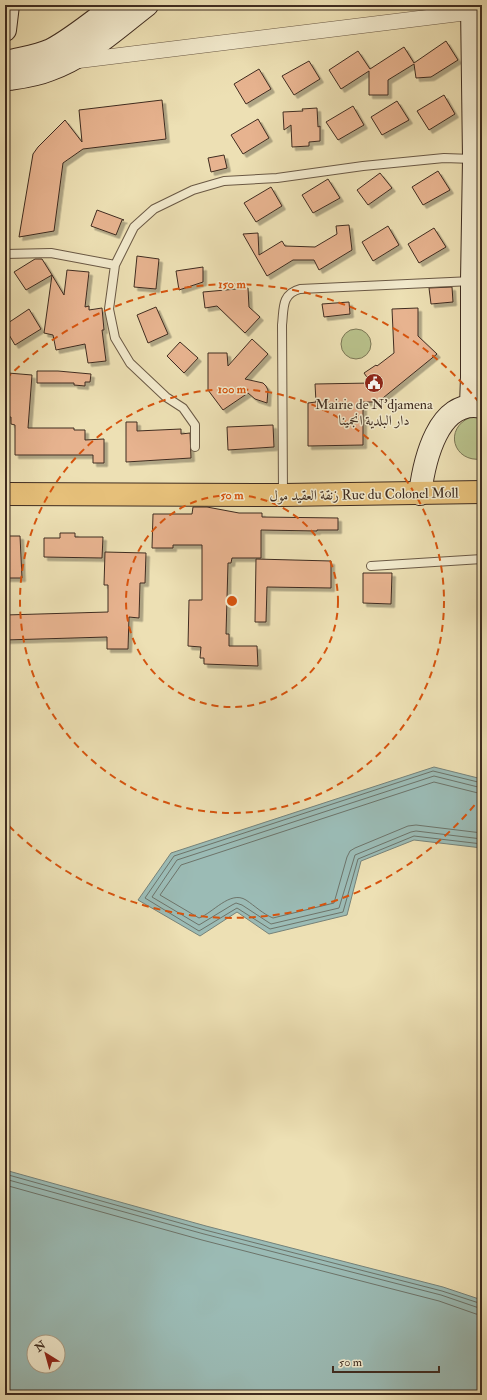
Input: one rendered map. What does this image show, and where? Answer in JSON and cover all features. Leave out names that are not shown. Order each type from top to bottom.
[{"type":"main road","name":"زنقة العقيد مول Rue du Colonel Moll","points":[[5,494],[284,495],[482,492]]},
{"type":"street","points":[[5,30],[8,5]]},
{"type":"street","points":[[7,72],[52,49],[115,5]]},
{"type":"street","points":[[7,72],[29,76],[49,71],[68,62],[87,51],[147,5]]},
{"type":"street","points":[[68,62],[472,9],[474,158],[472,376],[476,406],[461,408],[449,416],[439,429],[426,462],[420,494]]},
{"type":"lane","points":[[195,447],[195,425],[183,408],[166,397],[130,363],[115,338],[109,309],[115,265],[134,227],[154,209],[192,190],[224,181],[277,178],[364,166],[444,158],[474,158]]},
{"type":"lane","points":[[5,254],[51,253],[115,265]]},
{"type":"lane","points":[[284,495],[282,325],[286,298],[292,291],[300,289],[472,281]]},
{"type":"lane","points":[[371,566],[482,559]]},
{"type":"green space","points":[[356,329],[362,330],[370,338],[370,350],[362,358],[356,359],[350,358],[342,350],[341,344],[342,338],[350,330]]},
{"type":"green space","points":[[471,417],[482,417],[482,459],[472,459],[464,456],[455,444],[457,429],[462,422]]},
{"type":"water","points":[[434,767],[482,779],[482,848],[414,840],[361,861],[347,915],[269,934],[237,912],[200,936],[138,900],[171,853]]},
{"type":"water","points":[[5,1170],[206,1226],[443,1287],[482,1300],[482,1395],[5,1395]]},
{"type":"building","points":[[446,41],[458,60],[431,77],[416,78],[414,64],[388,80],[388,95],[369,95],[369,71],[341,89],[329,70],[358,51],[370,69],[404,47],[414,63]]},
{"type":"building","points":[[309,61],[320,79],[294,95],[282,76]]},
{"type":"building","points":[[259,69],[271,89],[246,104],[234,84]]},
{"type":"building","points":[[444,95],[455,114],[429,130],[417,111]]},
{"type":"building","points":[[162,100],[166,139],[83,149],[63,163],[54,231],[19,237],[33,154],[65,120],[82,142],[79,110]]},
{"type":"building","points":[[397,101],[409,120],[382,135],[371,117]]},
{"type":"building","points":[[353,106],[364,125],[338,140],[326,122]]},
{"type":"building","points":[[317,108],[318,127],[320,126],[320,141],[309,142],[309,146],[292,147],[291,125],[284,130],[283,112],[303,111],[302,109]]},
{"type":"building","points":[[258,119],[269,138],[243,154],[231,135]]},
{"type":"building","points":[[224,155],[227,168],[211,172],[208,158]]},
{"type":"building","points":[[438,171],[450,190],[423,205],[412,187]]},
{"type":"building","points":[[380,173],[392,188],[368,205],[357,190]]},
{"type":"building","points":[[328,179],[340,198],[313,213],[302,195]]},
{"type":"building","points":[[271,187],[282,206],[256,222],[244,203]]},
{"type":"building","points":[[97,210],[124,220],[122,220],[116,235],[91,226]]},
{"type":"building","points":[[349,225],[352,250],[319,270],[314,260],[293,260],[267,276],[243,234],[258,233],[259,255],[282,241],[285,246],[315,247],[337,234],[336,226]]},
{"type":"building","points":[[388,226],[399,245],[373,261],[362,242]]},
{"type":"building","points":[[434,228],[446,247],[419,263],[408,244]]},
{"type":"building","points":[[137,256],[159,259],[156,289],[134,287]]},
{"type":"building","points":[[35,259],[42,259],[52,275],[26,290],[14,272]]},
{"type":"building","points":[[203,267],[203,282],[179,290],[176,271]]},
{"type":"building","points":[[67,270],[89,272],[85,307],[89,306],[89,310],[102,308],[104,330],[102,330],[106,361],[88,363],[85,344],[56,350],[53,335],[44,333],[52,275],[64,295]]},
{"type":"building","points":[[452,287],[453,302],[431,304],[429,288]]},
{"type":"building","points":[[248,288],[249,307],[260,317],[245,333],[217,306],[205,308],[203,292]]},
{"type":"building","points":[[349,302],[350,314],[324,317],[322,304]]},
{"type":"building","points":[[156,307],[168,334],[148,343],[137,315]]},
{"type":"building","points":[[418,308],[418,336],[437,354],[378,402],[363,402],[363,445],[308,446],[308,403],[316,402],[315,384],[371,383],[364,373],[376,365],[377,366],[394,353],[392,309]]},
{"type":"building","points":[[29,309],[41,329],[15,345],[5,328],[5,325]]},
{"type":"building","points":[[252,339],[268,354],[245,379],[263,383],[266,386],[268,390],[267,403],[255,399],[248,393],[223,410],[208,390],[208,353],[227,353],[228,366]]},
{"type":"building","points":[[180,342],[198,358],[184,373],[167,356]]},
{"type":"building","points":[[37,371],[91,374],[90,382],[85,382],[85,386],[74,385],[74,383],[37,383]]},
{"type":"building","points":[[8,373],[32,375],[28,428],[74,428],[74,430],[85,430],[85,440],[104,439],[104,463],[93,463],[93,455],[15,455],[15,425],[11,424],[11,417],[5,417]]},
{"type":"building","points":[[126,422],[137,422],[137,431],[181,429],[181,434],[190,433],[191,458],[126,462]]},
{"type":"building","points":[[273,425],[274,447],[228,450],[227,427]]},
{"type":"building","points":[[193,507],[207,507],[239,513],[262,513],[262,517],[338,518],[338,530],[261,530],[261,558],[232,558],[231,563],[228,563],[226,634],[229,634],[229,646],[257,646],[258,666],[204,664],[204,658],[200,658],[201,647],[188,646],[189,600],[202,600],[202,545],[173,545],[173,548],[152,548],[153,514],[192,514]]},
{"type":"building","points":[[60,533],[75,533],[75,537],[103,537],[102,558],[44,557],[44,538],[60,538]]},
{"type":"building","points":[[5,536],[20,536],[22,578],[5,578]]},
{"type":"building","points":[[105,552],[146,553],[145,583],[140,583],[139,618],[129,617],[128,649],[107,649],[107,637],[5,640],[5,615],[108,612],[108,585],[104,585]]},
{"type":"building","points":[[256,559],[331,561],[331,588],[267,587],[266,622],[255,622]]},
{"type":"building","points":[[363,573],[392,573],[391,604],[363,603]]},
{"type":"place","name":"Mairie de N'djamena دار البلدية انجمينا","points":[[374,383]]}]
